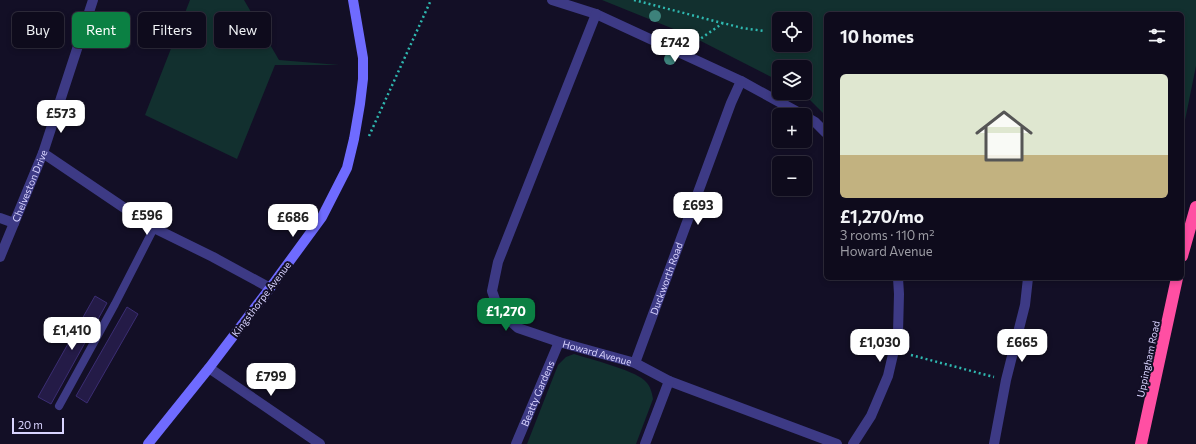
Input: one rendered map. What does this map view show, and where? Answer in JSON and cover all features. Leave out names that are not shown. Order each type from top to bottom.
[{"type":"highway","points":[[1184,249],[1196,207]]},
{"type":"highway","name":"Uppingham Road","points":[[1140,444],[1177,280]]},
{"type":"street","name":"Chelveston Drive","points":[[0,257],[43,153],[93,0]]},
{"type":"street","name":"Kingsthorpe Avenue","points":[[148,444],[209,368],[322,217],[347,168],[354,140],[360,104],[363,58],[353,0]]},
{"type":"street","points":[[552,0],[596,14],[742,81],[790,108]]},
{"type":"street","name":"Howard Avenue","points":[[596,14],[498,262],[492,291],[499,311],[518,328],[559,342],[635,363],[669,381],[837,444]]},
{"type":"street","name":"Duckworth Road","points":[[635,363],[732,103],[742,81]]},
{"type":"street","points":[[812,120],[824,131]]},
{"type":"street","points":[[43,153],[154,228],[270,288]]},
{"type":"street","points":[[0,218],[14,223]]},
{"type":"street","points":[[853,444],[871,416],[888,376],[898,332],[898,280]]},
{"type":"street","points":[[994,444],[1006,380],[1025,306],[1028,280]]},
{"type":"street","name":"Beatty Gardens","points":[[516,444],[559,342]]},
{"type":"street","points":[[209,368],[320,444]]},
{"type":"street","points":[[645,444],[669,381]]},
{"type":"lane","points":[[59,406],[115,304],[154,228]]},
{"type":"path","points":[[354,140],[365,146],[432,0]]},
{"type":"path","points":[[634,0],[742,28],[764,31]]},
{"type":"path","points":[[684,55],[689,46],[723,23]]},
{"type":"path","points":[[911,355],[1006,380]]},
{"type":"green space","points":[[190,0],[244,0],[251,12],[214,12],[214,48],[271,48],[271,46],[279,60],[339,65],[275,65],[237,159],[145,115],[171,48],[206,48],[206,12],[185,12]]},
{"type":"green space","points":[[602,0],[1196,0],[1196,66],[1184,125],[1184,12],[824,12],[824,114],[810,100],[812,100],[812,60],[772,60],[772,77],[691,36]]},
{"type":"green space","points":[[574,354],[631,372],[648,384],[653,399],[636,444],[527,444],[558,365],[566,357]]},
{"type":"building","points":[[95,296],[107,303],[51,404],[38,397]]},
{"type":"building","points":[[127,307],[138,314],[87,403],[76,396]]}]
